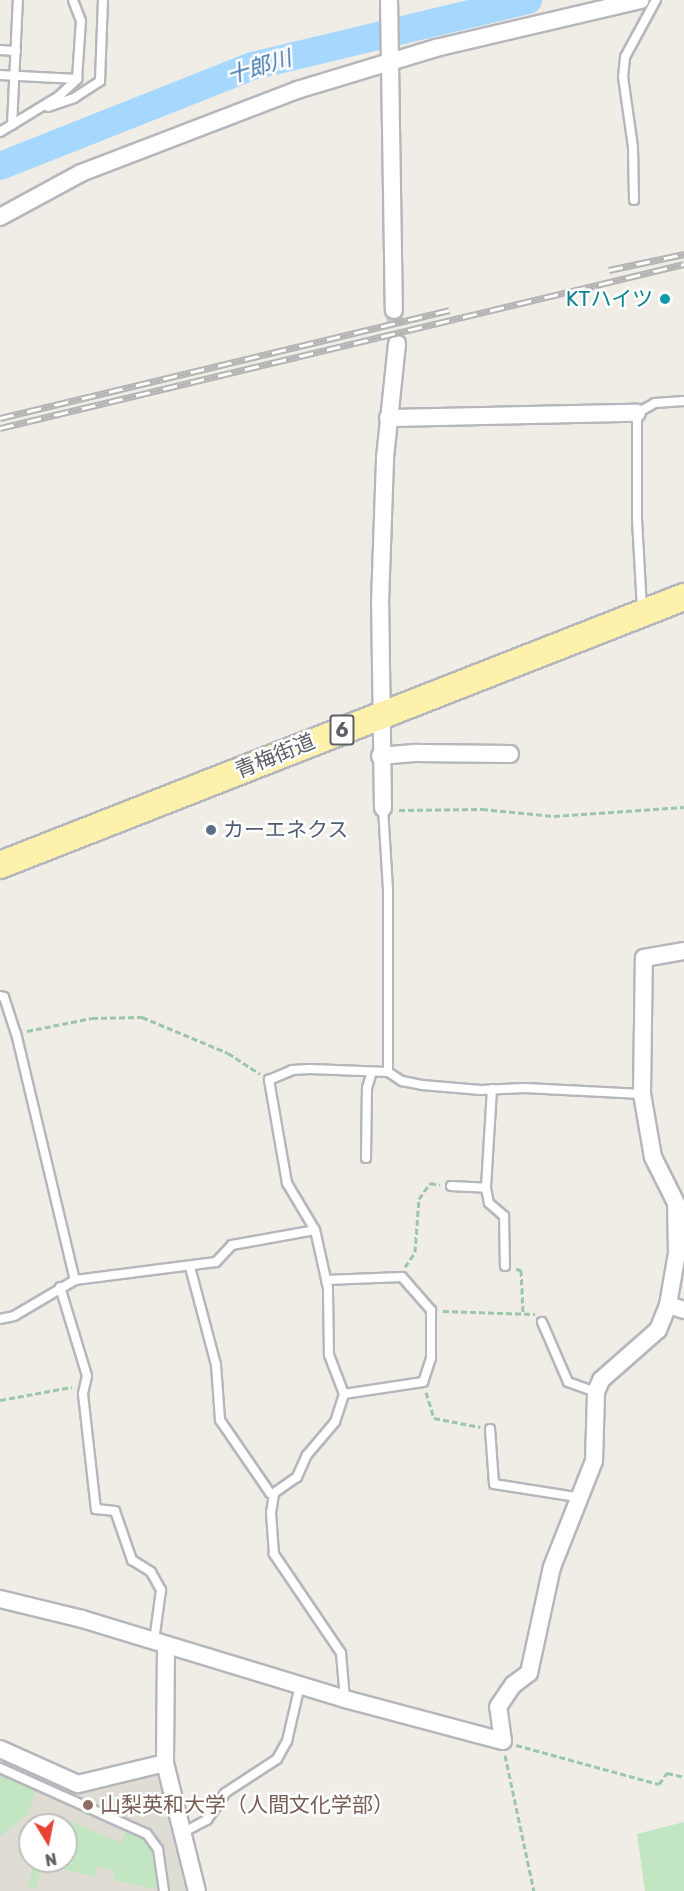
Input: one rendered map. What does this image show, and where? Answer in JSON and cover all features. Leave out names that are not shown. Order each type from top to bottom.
[{"type":"main road","name":"青梅街道","points":[[0,865],[684,597]]},
{"type":"street","points":[[0,217],[37,194],[103,164],[243,110],[389,62],[640,0]]},
{"type":"street","points":[[389,5],[394,310]]},
{"type":"street","points":[[383,808],[380,756],[383,714],[380,603],[388,418],[397,344]]},
{"type":"street","points":[[388,418],[637,413]]},
{"type":"street","points":[[380,756],[417,753],[510,754]]},
{"type":"street","points":[[0,1599],[160,1643],[345,1699],[503,1742],[498,1707],[513,1685],[529,1673],[552,1567],[582,1498],[594,1461],[596,1392],[607,1374],[658,1330],[676,1308],[680,1203],[653,1156],[642,1094],[644,958],[684,951]]},
{"type":"street","points":[[160,1643],[165,1763],[197,1891]]},
{"type":"street","points":[[0,1749],[78,1784],[165,1763]]},
{"type":"lane","points":[[12,125],[18,0]]},
{"type":"lane","points":[[0,132],[33,113],[77,79],[81,21],[73,0]]},
{"type":"lane","points":[[33,113],[74,98],[100,81],[103,0]]},
{"type":"lane","points":[[634,200],[633,147],[623,77],[625,57],[656,0]]},
{"type":"lane","points":[[0,50],[16,51]]},
{"type":"lane","points":[[0,75],[77,79]]},
{"type":"lane","points":[[642,613],[637,519],[637,413],[655,403],[684,401]]},
{"type":"lane","points":[[383,808],[388,890],[388,1072]]},
{"type":"lane","points":[[0,996],[4,998],[16,1033],[75,1280]]},
{"type":"lane","points":[[345,1699],[341,1653],[274,1554],[271,1513],[274,1493],[297,1478],[307,1455],[335,1422],[344,1394],[329,1355],[326,1280],[315,1230],[287,1184],[269,1080],[292,1070],[310,1069],[388,1072],[402,1081],[422,1085],[642,1094]]},
{"type":"lane","points":[[366,1158],[368,1088],[372,1072]]},
{"type":"lane","points":[[492,1089],[486,1188],[489,1203],[504,1216],[505,1266]]},
{"type":"lane","points":[[451,1186],[486,1188]]},
{"type":"lane","points":[[0,1318],[14,1316],[75,1280],[216,1262],[232,1245],[315,1230]]},
{"type":"lane","points":[[190,1267],[216,1365],[220,1420],[270,1493],[274,1493]]},
{"type":"lane","points":[[326,1280],[402,1277],[431,1310],[431,1358],[423,1382],[344,1394]]},
{"type":"lane","points":[[60,1287],[76,1332],[87,1376],[85,1385],[96,1509],[115,1511],[132,1560],[151,1572],[162,1590],[160,1643]]},
{"type":"lane","points":[[542,1322],[568,1382],[596,1392]]},
{"type":"lane","points":[[490,1429],[494,1484],[582,1498]]},
{"type":"lane","points":[[184,1832],[207,1820],[225,1793],[277,1759],[287,1741],[300,1685]]},
{"type":"lane","points":[[0,1768],[147,1834],[158,1849],[164,1891]]},
{"type":"path","points":[[383,808],[482,809],[554,816],[684,807]]},
{"type":"path","points":[[16,1033],[92,1018],[142,1017],[228,1053],[269,1080]]},
{"type":"path","points":[[402,1277],[415,1252],[419,1199],[430,1184],[451,1186]]},
{"type":"path","points":[[505,1266],[521,1270],[523,1313]]},
{"type":"path","points":[[431,1310],[536,1314],[542,1322]]},
{"type":"path","points":[[423,1382],[434,1418],[490,1429]]},
{"type":"path","points":[[0,1400],[85,1385]]},
{"type":"path","points":[[534,1891],[503,1742],[659,1784],[667,1773],[684,1778]]},
{"type":"shaded area","name":"山梨英和大学（人間文化学部）","points":[[0,1749],[78,1784],[165,1763],[193,1891],[0,1891]]},
{"type":"green space","points":[[0,1770],[37,1785],[28,1813],[18,1813],[18,1822],[0,1836]]},
{"type":"green space","points":[[684,1822],[684,1891],[645,1891],[637,1834]]},
{"type":"green space","points":[[78,1825],[122,1843],[127,1826],[147,1834],[158,1849],[164,1891],[113,1880],[116,1871],[98,1866],[95,1877],[78,1873]]},
{"type":"green space","points":[[32,1873],[40,1873],[36,1888],[28,1886]]},
{"type":"waterway","name":"十郎川","points":[[0,166],[253,66],[528,0]]},
{"type":"tunnel","points":[[394,310],[397,344]]},
{"type":"railway","points":[[609,270],[684,254]]},
{"type":"railway","points":[[0,428],[684,264]]},
{"type":"railway","points":[[0,418],[449,310]]},
{"type":"place","name":"KTハイツ","points":[[665,299]]},
{"type":"place","name":"カーエネクス","points":[[211,830]]},
{"type":"place","name":"山梨英和大学（人間文化学部）","points":[[88,1805]]}]
